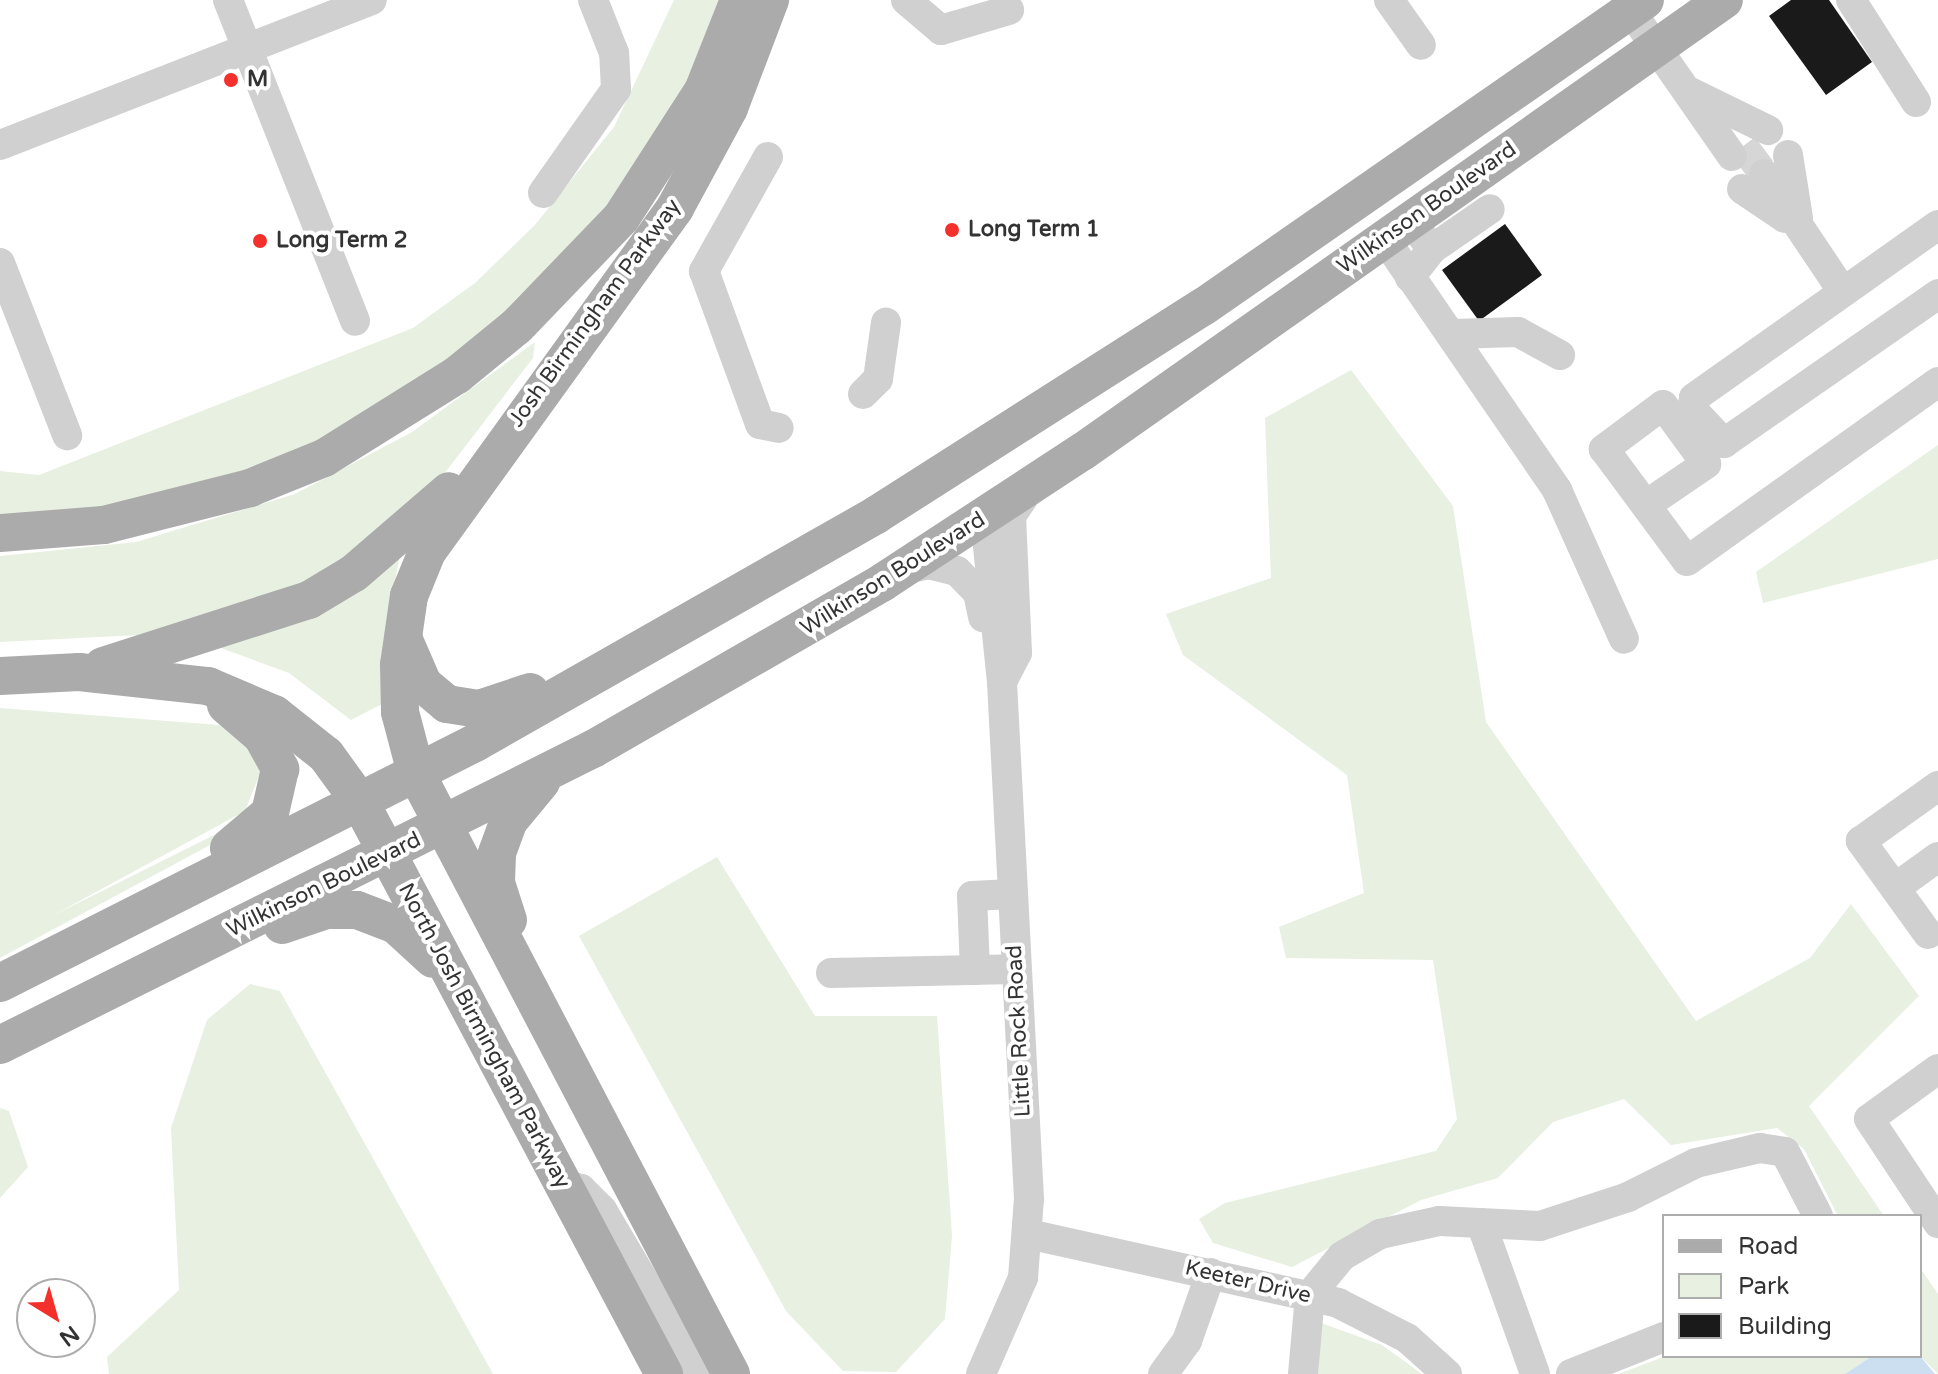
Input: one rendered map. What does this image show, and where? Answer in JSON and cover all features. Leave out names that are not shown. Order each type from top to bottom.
[{"type":"main road","name":"Josh Birmingham Parkway","points":[[0,533],[104,525],[250,488],[324,458],[457,375],[517,326],[621,218],[703,91],[739,0]]},
{"type":"main road","name":"Josh Birmingham Parkway","points":[[495,449],[675,208],[729,108],[770,0]]},
{"type":"main road","name":"Wilkinson Boulevard","points":[[0,1045],[564,764],[898,573],[1409,236],[1656,47],[1724,0]]},
{"type":"main road","name":"Wilkinson Boulevard","points":[[0,983],[360,802],[616,667],[1060,401],[1416,160],[1637,5]]},
{"type":"main road","points":[[985,518],[991,490],[1007,475],[1378,214],[1403,192],[1416,160]]},
{"type":"main road","points":[[495,449],[427,552],[402,625],[400,712],[416,773],[442,826],[731,1374]]},
{"type":"main road","points":[[79,672],[309,600],[377,554],[495,449]]},
{"type":"main road","points":[[402,625],[423,684],[463,709],[500,704],[586,667],[616,667]]},
{"type":"main road","name":"North Josh Birmingham Parkway","points":[[0,676],[79,672],[189,683],[251,701],[294,727],[360,802],[664,1374]]},
{"type":"main road","points":[[164,898],[264,822],[280,784],[278,761],[262,736],[189,683]]},
{"type":"main road","points":[[519,976],[522,960],[498,895],[497,853],[517,808],[564,764]]},
{"type":"main road","points":[[192,950],[221,949],[316,913],[357,910],[416,940],[466,1005]]},
{"type":"street","points":[[228,0],[355,321]]},
{"type":"street","points":[[0,145],[372,0]]},
{"type":"street","points":[[543,193],[616,89],[614,53],[593,0]]},
{"type":"street","points":[[906,0],[941,30],[1002,5]]},
{"type":"street","points":[[1389,0],[1421,45]]},
{"type":"street","points":[[1851,0],[1916,102]]},
{"type":"street","points":[[1637,5],[1656,47],[1688,91],[1745,146]]},
{"type":"street","points":[[768,157],[704,271],[760,424],[779,428]]},
{"type":"street","points":[[1800,228],[1765,172],[1843,292]]},
{"type":"street","points":[[1409,236],[1490,209]]},
{"type":"street","points":[[1938,225],[1694,398],[1692,409],[1714,439],[1724,443],[1938,294]]},
{"type":"street","points":[[1409,236],[1410,277],[1453,334],[1557,490],[1624,639]]},
{"type":"street","points":[[1409,236],[1410,277]]},
{"type":"street","points":[[0,263],[67,435]]},
{"type":"street","points":[[863,394],[878,379],[886,323]]},
{"type":"street","points":[[1453,334],[1518,332],[1560,355]]},
{"type":"street","points":[[1646,505],[1687,561],[1938,382]]},
{"type":"street","name":"Little Rock Road","points":[[1002,682],[1017,653],[1011,516],[1031,487]]},
{"type":"street","name":"Little Rock Road","points":[[975,1373],[1019,1292],[1028,1234],[1002,682],[994,652],[985,518]]},
{"type":"street","points":[[898,573],[936,564],[967,578],[994,652]]},
{"type":"street","points":[[1935,936],[1861,841],[1938,786]]},
{"type":"street","points":[[1895,888],[1938,857]]},
{"type":"street","points":[[975,970],[972,896],[1012,894]]},
{"type":"street","points":[[831,973],[1016,969]]},
{"type":"street","points":[[1938,1069],[1869,1119],[1938,1223]]},
{"type":"street","points":[[1303,1374],[1310,1295],[1342,1256],[1380,1234],[1439,1221],[1540,1226],[1628,1197],[1696,1163],[1760,1148],[1785,1152],[1817,1214]]},
{"type":"street","points":[[563,1184],[581,1189],[602,1210],[699,1374]]},
{"type":"street","points":[[1481,1223],[1535,1374]]},
{"type":"street","name":"Keeter Drive","points":[[1028,1234],[1310,1295],[1407,1338],[1447,1374]]},
{"type":"street","points":[[1163,1374],[1187,1341],[1211,1273]]},
{"type":"street","points":[[1571,1374],[1662,1338]]},
{"type":"green space","points":[[674,0],[727,0],[701,64],[625,188],[478,341],[326,441],[159,502],[0,521],[0,471],[39,475],[413,328],[475,283],[534,226],[614,127]]},
{"type":"green space","points":[[535,342],[533,358],[431,491],[334,576],[139,635],[0,642],[0,556],[136,542],[295,494],[412,432]]},
{"type":"green space","points":[[1351,370],[1453,506],[1486,722],[1696,1021],[1810,958],[1851,904],[1919,996],[1809,1106],[1883,1214],[1837,1214],[1804,1149],[1777,1128],[1671,1145],[1624,1099],[1553,1122],[1498,1178],[1421,1200],[1292,1267],[1213,1243],[1199,1219],[1225,1203],[1436,1151],[1457,1119],[1433,960],[1286,958],[1279,927],[1364,893],[1347,775],[1183,655],[1166,614],[1271,578],[1265,418]]},
{"type":"green space","points":[[1938,445],[1938,559],[1763,603],[1756,572]]},
{"type":"green space","points":[[400,554],[382,652],[382,704],[351,720],[289,673],[221,648]]},
{"type":"green space","points":[[0,708],[232,726],[270,775],[259,776],[245,811],[52,916],[238,823],[238,830],[0,958]]},
{"type":"green space","points":[[717,857],[815,1016],[937,1016],[952,1236],[945,1319],[896,1372],[843,1371],[786,1311],[579,936]]},
{"type":"green space","points":[[250,984],[280,991],[493,1374],[109,1374],[107,1357],[179,1290],[171,1128],[207,1020]]},
{"type":"green space","points":[[0,1108],[9,1111],[28,1167],[0,1198]]},
{"type":"green space","points":[[1922,1271],[1938,1294],[1938,1374],[1922,1358]]},
{"type":"green space","points":[[1321,1323],[1382,1345],[1422,1374],[1318,1374]]},
{"type":"green space","points":[[1662,1358],[1869,1358],[1845,1374],[1618,1374]]},
{"type":"water","points":[[1869,1358],[1922,1358],[1935,1374],[1845,1374]]},
{"type":"building","points":[[1791,0],[1829,0],[1872,62],[1826,95],[1769,16]]},
{"type":"building","name":"M","points":[[236,73],[240,81],[226,87],[222,78]]},
{"type":"building","points":[[1505,224],[1542,275],[1479,321],[1442,270]]},
{"type":"tunnel","points":[[1743,146],[1764,174]]},
{"type":"place","name":"M","points":[[231,80]]},
{"type":"place","name":"Long Term 1","points":[[952,230]]},
{"type":"place","name":"Long Term 2","points":[[260,241]]}]
